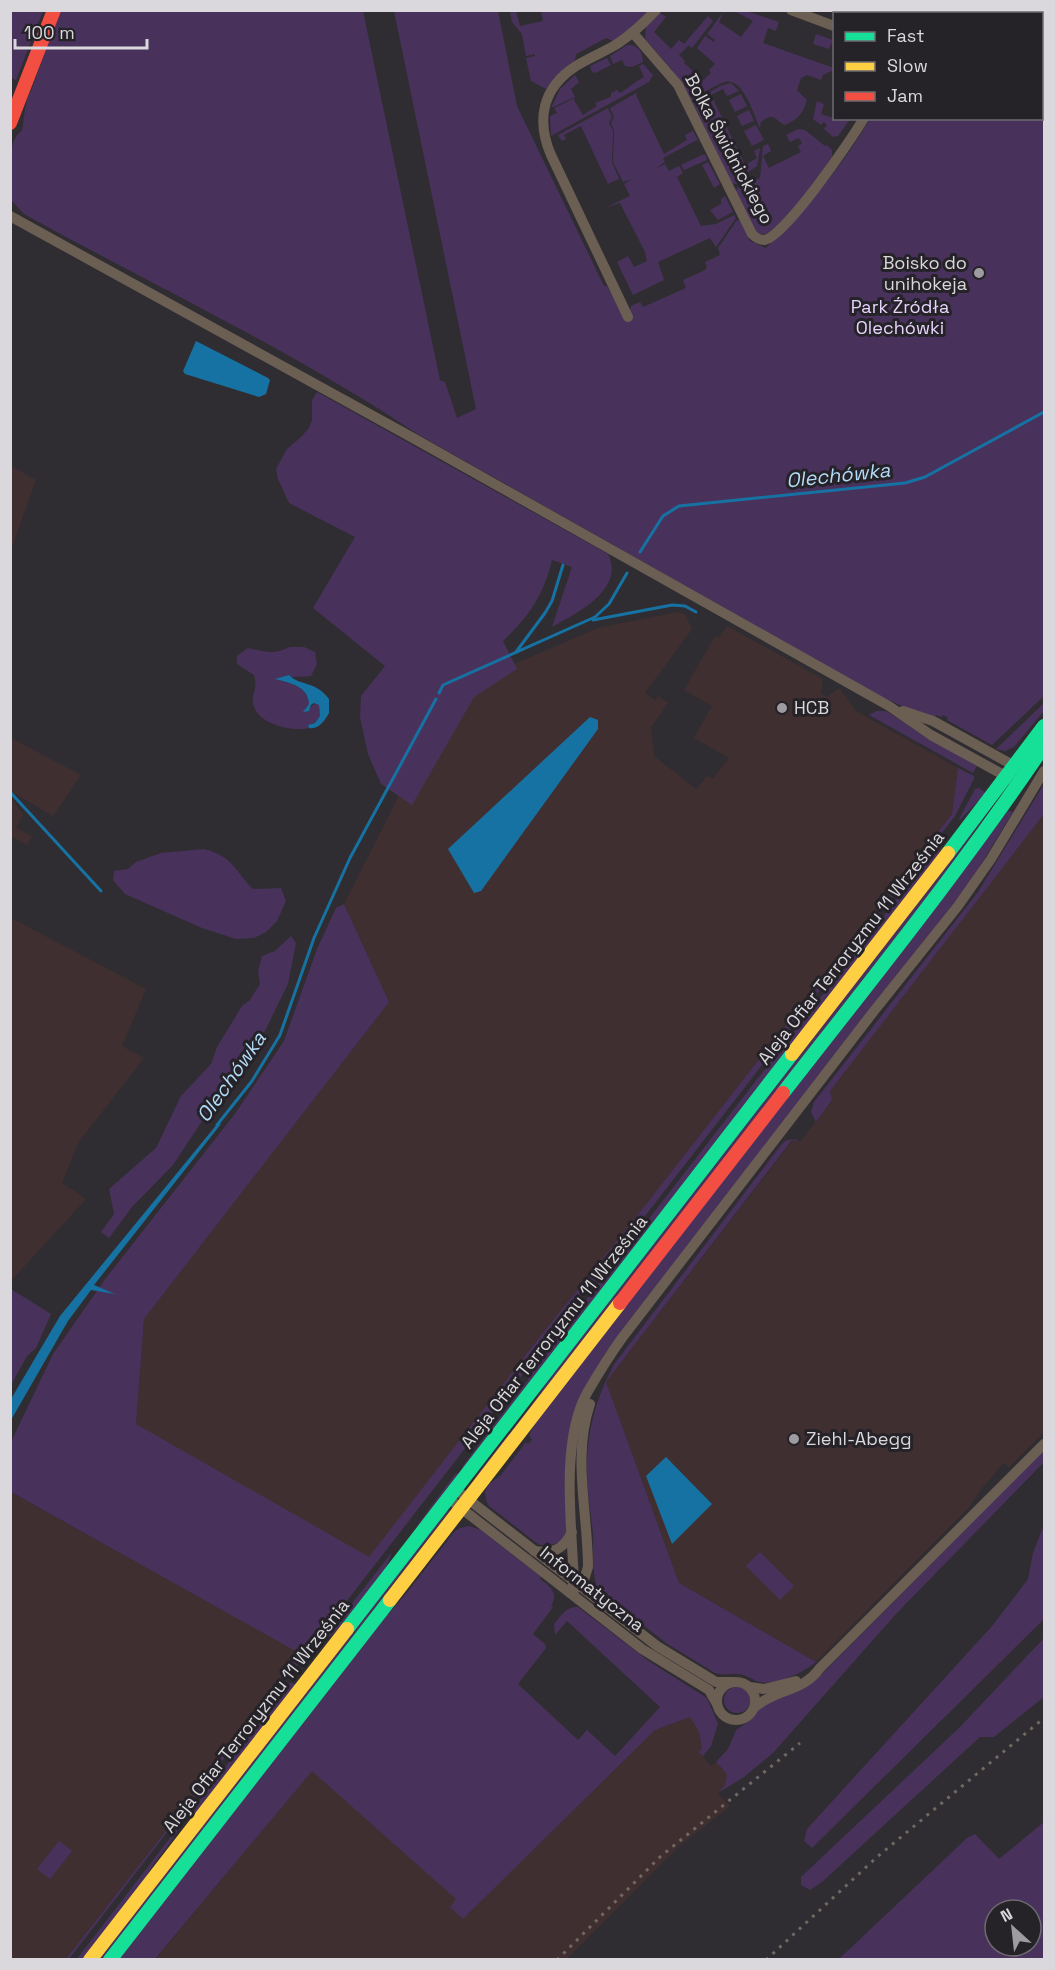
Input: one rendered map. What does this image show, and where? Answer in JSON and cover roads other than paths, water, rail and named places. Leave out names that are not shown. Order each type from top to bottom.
[{"type":"street","points":[[10,123],[54,10]]},
{"type":"street","points":[[628,317],[551,155],[544,138],[542,122],[548,97],[560,79],[577,66],[633,33],[656,10]]},
{"type":"street","points":[[791,10],[833,26]]},
{"type":"street","name":"Bolka Świdnickiego","points":[[633,33],[678,85],[752,234],[760,240],[772,236],[795,212],[831,168],[863,120]]},
{"type":"street","points":[[10,216],[413,438],[889,706],[932,735],[1023,778]]},
{"type":"street","name":"Aleja Ofiar Terroryzmu 11 Września","points":[[90,1959],[938,866],[1044,726]]},
{"type":"street","name":"Aleja Ofiar Terroryzmu 11 Września","points":[[110,1959],[956,871],[1044,746]]},
{"type":"street","points":[[577,1584],[572,1532],[571,1451],[586,1394],[629,1329],[958,906],[986,866],[1044,771]]},
{"type":"street","points":[[570,1593],[586,1576],[588,1567],[580,1475],[584,1425],[595,1382]]},
{"type":"street","points":[[820,1668],[785,1685],[764,1689],[732,1682],[721,1689],[717,1704],[722,1714],[732,1720],[746,1718],[755,1707],[770,1697],[807,1683],[1044,1444]]},
{"type":"street","name":"Informatyczna","points":[[451,1493],[533,1551],[669,1654],[716,1682],[732,1682]]},
{"type":"street","name":"Informatyczna","points":[[464,1503],[570,1593],[656,1659],[709,1690],[717,1704]]},
{"type":"street","points":[[533,1551],[558,1550],[566,1543],[572,1532]]},
{"type":"street","points":[[750,1687],[755,1693],[755,1707]]},
{"type":"water","points":[[196,341],[268,378],[270,380],[266,394],[259,397],[185,374],[183,371]]},
{"type":"water","points":[[289,675],[319,689],[329,699],[329,713],[319,726],[309,728],[308,725],[315,723],[320,716],[319,705],[314,703],[309,711],[303,712],[309,704],[302,689],[275,679]]},
{"type":"water","points":[[590,717],[598,720],[598,729],[481,891],[474,893],[448,849]]},
{"type":"water","points":[[218,1123],[221,1124],[94,1285],[115,1294],[91,1290],[68,1321],[11,1420],[11,1399],[60,1316]]},
{"type":"water","points":[[666,1457],[712,1504],[672,1544],[646,1476]]},
{"type":"waterway","name":"Olechówka","points":[[640,552],[663,516],[679,506],[905,483],[925,477],[1044,412]]},
{"type":"waterway","points":[[516,652],[552,601],[563,565]]},
{"type":"waterway","name":"Olechówka","points":[[439,693],[443,685],[595,617],[609,604],[627,573]]},
{"type":"waterway","points":[[593,620],[672,605],[685,606],[696,612]]},
{"type":"waterway","name":"Olechówka","points":[[217,1125],[252,1081],[280,1035],[314,938],[350,858],[436,699]]},
{"type":"waterway","points":[[10,792],[101,891]]},
{"type":"railway","points":[[766,1960],[877,1857],[1044,1718]]},
{"type":"railway","points":[[557,1960],[661,1856],[800,1743]]},
{"type":"place","name":"Boisko do unihokeja","points":[[979,273]]},
{"type":"place","name":"HCB","points":[[782,708]]},
{"type":"place","name":"Ziehl-Abegg","points":[[794,1439]]},
{"type":"park label","name":"Park Źródła Olechówki","points":[[900,317]]}]
